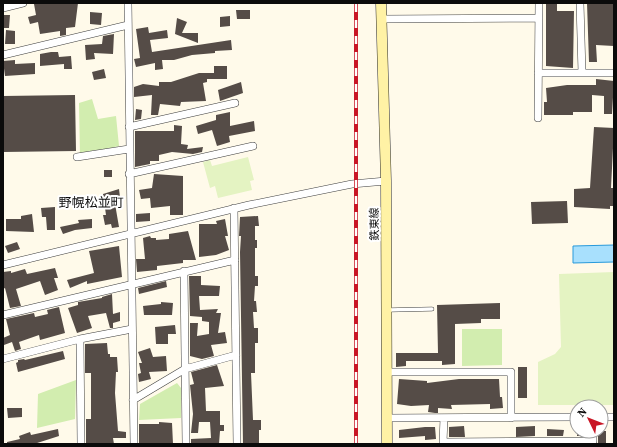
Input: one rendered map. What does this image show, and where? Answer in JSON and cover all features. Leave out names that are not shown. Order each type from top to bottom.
[{"type":"street","points":[[3,8],[23,3]]},
{"type":"street","points":[[128,3],[130,284],[134,444]]},
{"type":"street","name":"鉄東線","points":[[381,3],[386,181],[388,444]]},
{"type":"street","points":[[538,118],[539,3]]},
{"type":"street","points":[[580,3],[582,73]]},
{"type":"street","points":[[381,19],[539,18]]},
{"type":"street","points":[[3,55],[128,25]]},
{"type":"street","points":[[538,73],[614,73]]},
{"type":"street","points":[[129,127],[235,103]]},
{"type":"street","points":[[129,174],[253,146]]},
{"type":"street","points":[[77,157],[129,149]]},
{"type":"street","points":[[3,265],[234,208],[352,184],[386,181]]},
{"type":"street","points":[[234,208],[237,444]]},
{"type":"street","points":[[3,315],[235,260]]},
{"type":"street","points":[[184,271],[186,444]]},
{"type":"street","points":[[3,359],[80,339],[132,329]]},
{"type":"street","points":[[80,339],[81,444]]},
{"type":"street","points":[[133,400],[185,369],[236,355]]},
{"type":"street","points":[[387,372],[511,372],[511,418]]},
{"type":"street","points":[[387,418],[569,417]]},
{"type":"street","points":[[444,418],[443,442],[593,441],[593,439]]},
{"type":"lane","points":[[387,310],[432,309]]},
{"type":"green space","points":[[92,99],[98,119],[116,116],[119,146],[95,152],[94,150],[80,155],[79,103]]},
{"type":"green space","points":[[248,157],[254,180],[250,181],[252,190],[218,198],[215,186],[210,188],[203,162],[210,160],[212,166]]},
{"type":"green space","points":[[614,272],[614,405],[609,405],[609,399],[569,399],[569,405],[538,405],[538,362],[555,354],[561,347],[559,274]]},
{"type":"green space","points":[[462,329],[502,329],[502,365],[462,366]]},
{"type":"green space","points":[[76,380],[75,419],[37,428],[38,394]]},
{"type":"green space","points":[[177,383],[181,388],[181,418],[139,420],[140,404]]},
{"type":"water","points":[[614,245],[614,262],[573,263],[573,246]]},
{"type":"building","points":[[78,3],[75,27],[66,28],[66,35],[60,36],[60,31],[40,34],[38,22],[30,24],[28,17],[36,15],[34,4]]},
{"type":"building","points":[[546,3],[557,3],[557,11],[574,11],[573,68],[546,66]]},
{"type":"building","points":[[587,3],[614,3],[614,46],[596,45],[597,62],[589,62]]},
{"type":"building","points":[[236,10],[250,10],[250,19],[237,19]]},
{"type":"building","points":[[90,12],[102,13],[101,25],[90,24]]},
{"type":"building","points":[[3,15],[10,15],[9,28],[3,28]]},
{"type":"building","points":[[230,16],[230,26],[220,27],[220,17]]},
{"type":"building","points":[[177,18],[187,22],[182,33],[198,33],[198,43],[175,34]]},
{"type":"building","points":[[148,27],[149,33],[167,30],[168,38],[150,40],[152,52],[231,40],[232,50],[215,51],[215,53],[192,55],[174,60],[162,60],[163,69],[155,70],[155,63],[136,67],[134,59],[140,58],[136,29]]},
{"type":"building","points":[[6,30],[15,31],[15,44],[5,44]]},
{"type":"building","points":[[114,34],[113,54],[94,53],[95,59],[86,60],[85,45],[102,44],[103,36]]},
{"type":"building","points":[[58,52],[59,57],[71,56],[72,69],[64,69],[64,64],[40,66],[40,54]]},
{"type":"building","points":[[15,60],[15,64],[35,63],[35,74],[5,76],[3,61]]},
{"type":"building","points":[[214,66],[227,66],[227,79],[207,79],[207,82],[203,83],[206,101],[181,102],[180,106],[160,104],[158,115],[151,115],[152,95],[134,97],[134,87],[143,84],[159,86],[159,82],[171,82],[199,73],[214,73]]},
{"type":"building","points":[[104,69],[106,78],[94,80],[92,72]]},
{"type":"building","points":[[596,79],[614,81],[612,114],[604,114],[604,96],[592,95],[592,112],[573,112],[573,115],[544,115],[544,102],[547,102],[546,88],[567,85],[596,85]]},
{"type":"building","points":[[241,82],[243,93],[220,101],[218,90]]},
{"type":"building","points":[[75,95],[76,151],[3,152],[3,96]]},
{"type":"building","points":[[136,109],[142,110],[141,119],[135,120]]},
{"type":"building","points":[[230,112],[230,126],[254,121],[255,131],[229,136],[230,142],[217,146],[212,130],[198,134],[196,126],[216,120],[216,115]]},
{"type":"building","points":[[174,125],[182,126],[181,144],[188,145],[187,149],[203,147],[202,152],[193,154],[172,152],[159,155],[159,161],[150,161],[150,164],[135,167],[135,131],[174,131]]},
{"type":"building","points":[[594,127],[614,128],[611,188],[614,188],[614,206],[610,206],[610,209],[574,207],[574,189],[590,188]]},
{"type":"building","points":[[104,170],[112,170],[112,177],[104,177]]},
{"type":"building","points":[[154,174],[183,176],[183,215],[170,215],[170,206],[151,208],[150,198],[141,199],[139,190],[152,188]]},
{"type":"building","points":[[119,189],[120,197],[114,198],[119,227],[112,228],[111,224],[105,225],[103,215],[106,215],[103,194]]},
{"type":"building","points":[[567,201],[568,223],[532,224],[531,202]]},
{"type":"building","points":[[55,207],[55,230],[47,230],[46,217],[42,217],[41,208]]},
{"type":"building","points":[[150,213],[150,221],[136,222],[136,214]]},
{"type":"building","points":[[32,214],[34,232],[6,231],[6,219],[21,219],[21,216]]},
{"type":"building","points":[[258,216],[259,226],[255,226],[255,240],[257,240],[257,248],[255,248],[255,276],[258,276],[258,286],[255,286],[254,301],[256,301],[257,312],[253,312],[254,328],[258,328],[258,343],[255,343],[255,373],[251,373],[253,420],[261,420],[261,430],[259,430],[259,444],[243,444],[241,236],[239,236],[240,217]]},
{"type":"building","points":[[92,219],[92,228],[75,230],[63,234],[60,227],[79,223],[78,220]]},
{"type":"building","points":[[225,219],[228,236],[225,236],[229,250],[216,255],[199,257],[199,224],[217,224],[216,221]]},
{"type":"building","points":[[188,231],[196,260],[183,260],[183,263],[157,266],[157,270],[137,272],[136,259],[145,259],[143,238],[150,236],[151,238],[156,238],[156,240],[169,239],[169,234]]},
{"type":"building","points":[[17,242],[20,249],[8,253],[5,246]]},
{"type":"building","points":[[119,246],[122,277],[87,284],[87,281],[70,288],[67,280],[94,273],[89,251]]},
{"type":"building","points":[[55,268],[58,278],[54,278],[58,290],[45,295],[40,281],[16,289],[21,306],[10,308],[5,288],[3,289],[3,272],[11,271],[11,273],[25,269],[27,274]]},
{"type":"building","points":[[189,276],[201,276],[201,285],[220,286],[219,296],[199,296],[200,310],[218,309],[216,313],[221,313],[218,333],[225,332],[227,343],[211,345],[214,356],[202,359],[190,356],[190,323],[198,323],[197,336],[209,334],[209,322],[202,321],[202,317],[190,316]]},
{"type":"building","points":[[166,281],[167,287],[139,294],[138,288]]},
{"type":"building","points":[[112,294],[113,314],[120,312],[120,321],[113,323],[113,328],[110,328],[106,313],[88,316],[92,328],[77,333],[68,308],[78,305],[78,302],[102,298]]},
{"type":"building","points":[[161,302],[173,303],[172,315],[144,315],[143,306],[161,304]]},
{"type":"building","points":[[500,303],[500,319],[481,319],[481,323],[455,324],[455,364],[442,365],[442,361],[406,361],[406,366],[396,367],[396,353],[438,353],[437,305]]},
{"type":"building","points":[[59,307],[65,333],[40,340],[39,335],[19,342],[21,349],[15,351],[12,342],[4,345],[3,338],[10,335],[6,319],[34,313],[35,317],[48,314],[47,310]]},
{"type":"building","points":[[175,325],[176,334],[168,334],[168,344],[156,344],[155,327]]},
{"type":"building","points":[[107,343],[108,354],[110,354],[110,357],[117,357],[118,372],[116,372],[115,393],[118,431],[126,432],[126,438],[113,438],[114,444],[86,443],[86,419],[91,419],[91,373],[85,373],[85,344]]},
{"type":"building","points":[[150,348],[153,357],[166,356],[167,371],[149,372],[151,379],[139,382],[138,374],[141,373],[139,363],[142,363],[138,352]]},
{"type":"building","points":[[63,351],[65,359],[18,372],[16,363],[18,360],[25,360]]},
{"type":"building","points":[[217,365],[224,386],[205,388],[206,411],[220,411],[220,425],[224,425],[224,431],[220,431],[219,444],[191,444],[191,439],[211,438],[210,422],[199,422],[198,433],[191,433],[193,414],[190,385],[194,384],[191,372]]},
{"type":"building","points":[[518,367],[527,367],[527,398],[518,398]]},
{"type":"building","points":[[399,379],[427,381],[427,383],[459,379],[499,379],[500,397],[502,397],[503,408],[490,409],[490,404],[451,405],[452,409],[438,408],[438,413],[435,413],[428,412],[429,405],[411,406],[397,404]]},
{"type":"building","points":[[7,408],[22,408],[22,417],[8,418]]},
{"type":"building","points":[[159,422],[172,423],[173,444],[139,444],[139,424],[159,424]]},
{"type":"building","points":[[464,426],[465,437],[449,437],[449,427]]},
{"type":"building","points":[[535,426],[535,436],[516,437],[516,427]]},
{"type":"building","points":[[435,427],[436,439],[425,440],[425,436],[399,438],[399,430]]},
{"type":"building","points":[[58,429],[59,436],[34,444],[7,444],[7,442],[20,439],[19,436],[30,432],[31,435]]},
{"type":"building","points":[[547,429],[564,430],[563,436],[547,436]]},
{"type":"building","points":[[598,439],[606,439],[606,443],[598,443]]},
{"type":"railway","points":[[356,3],[356,444]]},
{"type":"district","name":"野幌松並町","points":[[91,202]]}]
